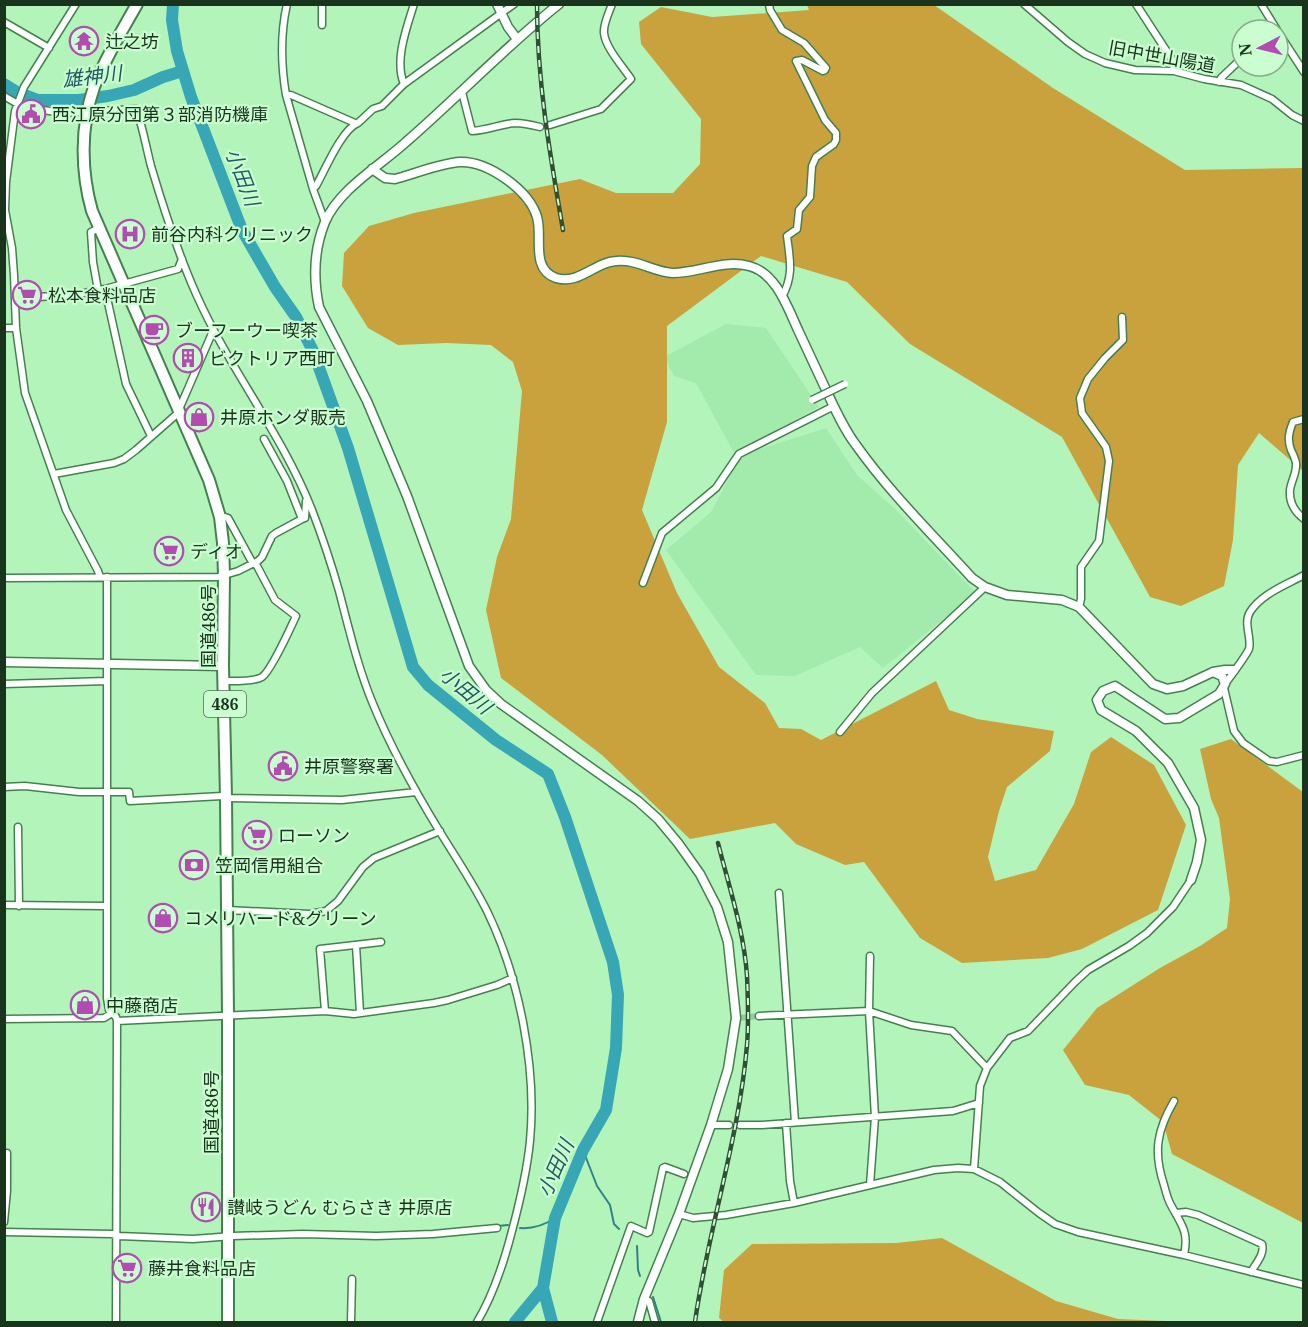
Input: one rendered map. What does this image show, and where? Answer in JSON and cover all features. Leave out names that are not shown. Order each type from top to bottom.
[{"type":"highway","name":"国道486号","points":[[137,4],[103,66],[94,88],[88,110],[84,142],[84,169],[88,198],[99,228],[209,480],[220,517],[224,575],[228,1323]]},
{"type":"street","points":[[286,4],[282,34],[286,95],[325,222]]},
{"type":"street","points":[[322,4],[322,26]]},
{"type":"street","points":[[404,84],[401,73],[402,47],[414,4]]},
{"type":"street","points":[[313,189],[344,135],[355,123],[358,123],[373,109],[382,106],[404,84],[445,55],[499,9],[514,4]]},
{"type":"street","points":[[559,4],[517,39],[404,144],[349,190],[333,208],[325,222],[316,255],[315,272],[319,307],[371,411],[407,496],[469,666],[486,690],[501,704],[638,801],[658,819],[700,874],[717,907],[728,942],[739,1018],[728,1069],[711,1125],[679,1214],[644,1299],[638,1323]]},
{"type":"street","points":[[550,125],[601,109],[631,79],[609,46],[604,34],[612,4]]},
{"type":"street","points":[[769,4],[782,30],[804,43],[826,68],[823,70],[802,60],[796,61],[825,120],[836,133],[834,144],[814,161],[810,197],[799,210],[797,229],[788,236],[791,272],[782,297]]},
{"type":"street","name":"旧中世山陽道","points":[[1024,4],[1068,42],[1085,54],[1105,63],[1135,70],[1174,71],[1241,85],[1272,99],[1292,115],[1304,121]]},
{"type":"street","points":[[1136,4],[1173,61],[1174,71]]},
{"type":"street","points":[[1261,4],[1269,18]]},
{"type":"street","points":[[73,6],[24,87],[15,111],[6,182],[5,210],[12,248],[16,328],[25,393],[66,510],[103,577],[107,681],[107,998],[108,1007],[117,1021],[116,1323]]},
{"type":"street","points":[[499,9],[517,39]]},
{"type":"street","points":[[4,22],[49,48]]},
{"type":"street","points":[[1290,51],[1304,72]]},
{"type":"street","points":[[1219,82],[1230,69]]},
{"type":"street","points":[[462,92],[472,130],[485,130],[514,123],[540,126]]},
{"type":"street","points":[[286,95],[291,95],[355,123]]},
{"type":"street","points":[[4,96],[23,107],[54,112],[136,109],[161,200],[182,259],[213,331],[276,437],[307,498],[332,566],[366,687],[416,792],[466,872],[498,936],[513,978],[527,1052],[531,1108],[530,1141],[517,1215],[506,1253],[485,1310],[477,1323]]},
{"type":"street","points":[[372,169],[385,178],[395,179],[462,162],[480,164],[494,171],[529,202],[537,217],[539,254],[542,265],[556,278],[570,279],[614,261],[630,261],[670,273],[693,272],[733,263],[762,271],[782,297],[834,406],[855,444],[888,485],[972,578],[985,587],[1007,595],[1062,600],[1078,607],[1153,684],[1167,689],[1183,686],[1213,672],[1225,669],[1234,670]]},
{"type":"street","points":[[99,228],[91,232],[93,262],[126,384],[151,436]]},
{"type":"street","points":[[15,303],[39,297],[80,294],[123,284],[178,269],[182,259]]},
{"type":"street","points":[[1078,607],[1081,599],[1082,567],[1099,541],[1108,460],[1106,447],[1082,413],[1080,398],[1088,379],[1123,340],[1122,317]]},
{"type":"street","points":[[4,328],[16,328]]},
{"type":"street","points":[[54,474],[114,464],[136,450],[177,414],[213,331]]},
{"type":"street","points":[[812,400],[845,384]]},
{"type":"street","points":[[643,583],[662,533],[716,488],[739,454],[834,406]]},
{"type":"street","points":[[1304,419],[1293,422],[1288,440],[1296,459],[1296,470],[1290,490],[1291,498],[1296,513],[1304,519]]},
{"type":"street","points":[[274,459],[276,437]]},
{"type":"street","points":[[264,438],[304,518],[320,532]]},
{"type":"street","points":[[304,518],[307,498]]},
{"type":"street","points":[[220,517],[228,518],[275,600],[296,616],[263,677],[254,680],[224,681]]},
{"type":"street","points":[[4,578],[218,577],[254,564],[262,557],[276,533],[304,518]]},
{"type":"street","points":[[974,1169],[980,1086],[987,1068],[1010,1038],[1028,1031],[1088,970],[1130,946],[1147,933],[1173,907],[1191,880],[1197,862],[1201,840],[1194,808],[1168,763],[1136,731],[1101,710],[1097,700],[1103,691],[1116,686],[1165,719],[1179,718],[1213,699],[1249,649],[1248,614],[1257,603],[1275,590],[1304,575]]},
{"type":"street","points":[[840,732],[872,693],[985,587]]},
{"type":"street","points":[[4,662],[223,666]]},
{"type":"street","points":[[1213,672],[1222,676],[1234,730],[1243,743],[1269,761],[1277,762],[1304,755]]},
{"type":"street","points":[[4,684],[107,681]]},
{"type":"street","points":[[4,786],[79,792],[129,792],[130,801],[222,796],[342,800],[416,792]]},
{"type":"street","points":[[18,827],[19,906]]},
{"type":"street","points":[[227,910],[310,914],[326,912],[338,902],[368,862],[440,831]]},
{"type":"street","points":[[779,892],[795,1122]]},
{"type":"street","points":[[4,905],[106,906]]},
{"type":"street","points":[[325,1011],[320,949],[381,942]]},
{"type":"street","points":[[356,945],[360,1013]]},
{"type":"street","points":[[870,956],[869,1011],[875,1117],[870,1185]]},
{"type":"street","points":[[117,1021],[325,1011],[354,1014],[448,1000],[513,978]]},
{"type":"street","points":[[759,1016],[869,1011],[911,1025],[952,1031],[987,1068]]},
{"type":"street","points":[[4,1019],[104,1018],[112,1013]]},
{"type":"street","points":[[1174,1101],[1162,1123],[1157,1141],[1157,1156],[1171,1206],[1184,1228],[1186,1236],[1184,1255]]},
{"type":"street","points":[[740,1125],[953,1111],[979,1103]]},
{"type":"street","points":[[786,1122],[790,1181],[794,1203]]},
{"type":"street","points":[[711,1125],[729,1125]]},
{"type":"street","points":[[4,1222],[7,1153]]},
{"type":"street","points":[[597,1323],[631,1226],[649,1232],[663,1168],[684,1174]]},
{"type":"street","points":[[679,1214],[693,1218],[726,1215],[794,1203],[940,1169],[974,1169],[1000,1182],[1055,1224],[1078,1232],[1184,1255],[1304,1285]]},
{"type":"street","points":[[1176,1213],[1186,1212],[1198,1215],[1262,1244],[1262,1254],[1251,1272]]},
{"type":"street","points":[[4,1232],[193,1239],[291,1234],[376,1236],[433,1234],[497,1228]]},
{"type":"street","points":[[351,1323],[352,1279]]},
{"type":"street","points":[[644,1299],[649,1301],[655,1323]]},
{"type":"shaded area","points":[[807,5],[934,5],[1053,88],[1185,170],[1303,168],[1303,471],[1259,433],[1238,465],[1233,540],[1224,586],[1181,606],[1150,597],[1062,437],[910,344],[847,282],[761,256],[667,326],[667,422],[642,510],[677,593],[719,667],[765,703],[779,728],[801,729],[821,740],[936,681],[949,710],[977,719],[1054,731],[1050,751],[1007,787],[988,857],[995,881],[1036,870],[1074,804],[1091,752],[1111,737],[1154,765],[1186,825],[1158,910],[1082,949],[1048,958],[962,963],[920,938],[864,862],[845,865],[796,844],[775,823],[690,839],[602,755],[501,678],[486,610],[497,557],[511,519],[522,391],[513,362],[491,345],[446,343],[398,345],[368,328],[342,286],[344,253],[369,226],[414,213],[580,179],[616,193],[673,193],[700,164],[701,119],[641,44],[639,22],[661,7],[712,17],[809,10]]},
{"type":"shaded area","points":[[726,324],[766,328],[819,407],[734,453],[696,383],[674,376],[664,357]]},
{"type":"shaded area","points":[[826,428],[857,475],[896,510],[976,593],[883,668],[860,647],[795,676],[756,675],[666,550],[711,512],[741,455]]},
{"type":"shaded area","points":[[1231,739],[1303,792],[1303,1223],[1172,1154],[1163,1122],[1129,1095],[1085,1085],[1063,1050],[1097,1008],[1227,928],[1230,899],[1219,818],[1211,799],[1200,749]]},
{"type":"shaded area","points":[[942,1238],[1056,1301],[1118,1319],[1188,1322],[724,1322],[719,1318],[724,1270],[752,1244],[896,1243]]},
{"type":"waterway","name":"小田川","points":[[173,4],[172,20],[177,51],[191,97],[242,230],[275,287],[296,317],[313,351],[348,448],[413,667],[428,685],[496,740],[548,774],[565,817],[613,962],[618,995],[616,1048],[606,1110],[583,1150],[555,1218],[543,1288],[552,1322]]},
{"type":"waterway","name":"雄神川","points":[[4,84],[38,100],[79,100],[134,90],[183,71]]},
{"type":"waterway","points":[[583,1150],[597,1186],[610,1205],[614,1224],[619,1229]]},
{"type":"waterway","points":[[520,1228],[538,1226],[555,1218]]},
{"type":"waterway","points":[[498,1226],[508,1225]]},
{"type":"waterway","points":[[238,1233],[256,1232]]},
{"type":"waterway","points":[[637,1246],[640,1276]]},
{"type":"waterway","points":[[515,1322],[543,1288]]},
{"type":"waterway","points":[[653,1297],[661,1322]]},
{"type":"tunnel","points":[[741,1018],[759,1016]]},
{"type":"railway","points":[[537,4],[542,90],[563,230]]},
{"type":"railway","points":[[695,1322],[707,1253],[737,1115],[748,1036],[747,976],[743,942],[718,843]]},
{"type":"place","name":"辻之坊","points":[[84,41]]},
{"type":"place","name":"西江原分団第３部消防機庫","points":[[31,114]]},
{"type":"place","name":"前谷内科クリニック","points":[[130,234]]},
{"type":"place","name":"松本食料品店","points":[[27,295]]},
{"type":"place","name":"ブーフーウー喫茶","points":[[154,330]]},
{"type":"place","name":"ビクトリア西町","points":[[188,358]]},
{"type":"place","name":"井原ホンダ販売","points":[[199,417]]},
{"type":"place","name":"ディオ","points":[[169,551]]},
{"type":"place","name":"井原警察署","points":[[283,766]]},
{"type":"place","name":"ローソン","points":[[257,835]]},
{"type":"place","name":"笠岡信用組合","points":[[194,865]]},
{"type":"place","name":"コメリハード&グリーン","points":[[163,918]]},
{"type":"place","name":"中藤商店","points":[[85,1005]]},
{"type":"place","name":"讃岐うどん むらさき 井原店","points":[[206,1207]]},
{"type":"place","name":"藤井食料品店","points":[[127,1268]]}]
